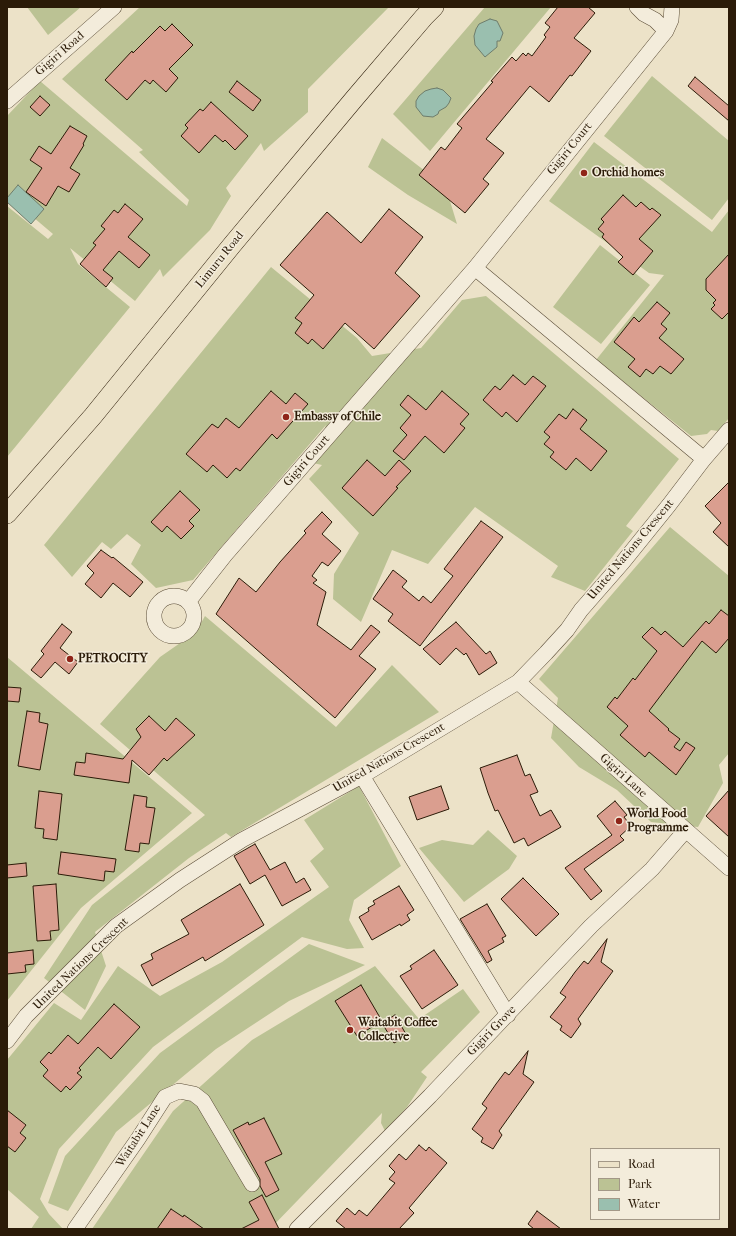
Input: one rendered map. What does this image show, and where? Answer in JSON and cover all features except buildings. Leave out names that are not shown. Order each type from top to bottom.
[{"type":"main road","name":"Limuru Road","points":[[7,514],[93,416],[237,238],[434,7]]},
{"type":"street","name":"Gigiri Road","points":[[7,101],[114,7]]},
{"type":"street","points":[[637,7],[644,14],[655,20],[666,31]]},
{"type":"street","name":"Gigiri Court","points":[[188,602],[225,555],[475,268],[666,31],[671,20],[672,7]]},
{"type":"street","points":[[475,268],[704,459]]},
{"type":"street","name":"United Nations Crescent","points":[[7,1041],[26,1016],[116,926],[180,880],[242,840],[362,776],[518,682],[546,653],[623,562],[704,459],[729,430]]},
{"type":"street","name":"Gigiri Lane","points":[[518,682],[685,831],[729,868]]},
{"type":"street","points":[[362,776],[508,1015]]},
{"type":"street","name":"Gigiri Grove","points":[[297,1229],[424,1102],[591,926],[652,868],[685,831]]},
{"type":"street","name":"Waitabit Lane","points":[[75,1229],[138,1139],[165,1097],[179,1092],[194,1094],[204,1101],[252,1184]]},
{"type":"green space","points":[[27,7],[81,7],[48,35]]},
{"type":"green space","points":[[140,7],[389,7],[308,89],[308,112],[264,151],[261,143],[226,188],[231,196],[210,230],[163,277],[160,269],[135,301],[70,248],[78,264],[130,307],[7,457],[7,206],[48,239],[53,234],[7,195],[7,116],[40,81],[187,206],[189,200],[139,152],[143,150],[62,79]]},
{"type":"green space","points":[[485,7],[551,7],[430,151],[393,114]]},
{"type":"green space","points":[[652,76],[729,141],[729,198],[712,220],[604,136]]},
{"type":"green space","points":[[382,138],[429,174],[450,201],[457,224],[408,195],[368,167]]},
{"type":"green space","points":[[594,142],[712,232],[729,210],[729,418],[718,431],[711,430],[707,434],[691,436],[596,360],[664,275],[649,273],[549,201]]},
{"type":"green space","points":[[600,245],[650,285],[601,344],[553,307]]},
{"type":"green space","points":[[271,267],[357,338],[372,356],[421,348],[462,300],[486,296],[679,459],[626,526],[633,531],[585,591],[551,577],[558,566],[475,507],[428,564],[392,550],[361,622],[333,599],[334,574],[359,533],[309,479],[322,465],[313,463],[326,425],[193,580],[156,588],[131,564],[141,545],[127,534],[111,549],[102,542],[72,577],[44,545]]},
{"type":"green space","points":[[670,527],[729,576],[729,753],[719,765],[723,783],[698,827],[651,822],[617,790],[579,767],[551,738],[558,698],[539,679]]},
{"type":"green space","points":[[205,616],[336,727],[392,665],[439,712],[231,837],[226,833],[189,858],[95,932],[106,966],[85,1010],[44,978],[92,905],[205,815],[100,724],[160,657],[196,632]]},
{"type":"green space","points":[[7,657],[192,813],[81,908],[7,1001]]},
{"type":"green space","points":[[359,786],[401,866],[354,900],[349,920],[364,948],[347,949],[302,937],[153,1047],[59,1149],[40,1199],[49,1214],[63,1229],[31,1229],[39,1217],[7,1189],[7,1060],[54,1003],[81,1020],[118,966],[160,996],[222,962],[329,887],[310,861],[324,849],[304,820]]},
{"type":"green space","points":[[488,830],[517,856],[509,869],[464,902],[419,848],[442,840],[473,845]]},
{"type":"green space","points":[[309,944],[365,965],[289,1001],[216,1049],[116,1132],[68,1211],[48,1203],[65,1156],[160,1053]]},
{"type":"green space","points":[[375,966],[419,1019],[463,989],[480,1012],[421,1072],[427,1077],[407,1107],[385,1131],[381,1123],[382,1113],[270,1229],[92,1229],[173,1111],[252,1040]]},
{"type":"water","points":[[490,19],[497,21],[503,33],[500,41],[497,41],[497,47],[485,57],[475,45],[474,36],[479,24]]},
{"type":"water","points":[[437,88],[443,90],[451,98],[449,103],[433,117],[423,116],[416,107],[416,101],[425,91]]},
{"type":"water","points":[[18,185],[44,209],[31,224],[7,202],[7,198]]},
{"type":"place","name":"Orchid homes","points":[[584,173]]},
{"type":"place","name":"Embassy of Chile","points":[[286,417]]},
{"type":"place","name":"PETROCITY","points":[[70,659]]},
{"type":"place","name":"World Food Programme","points":[[619,821]]},
{"type":"place","name":"Waitabit Coffee Collective","points":[[350,1030]]}]
